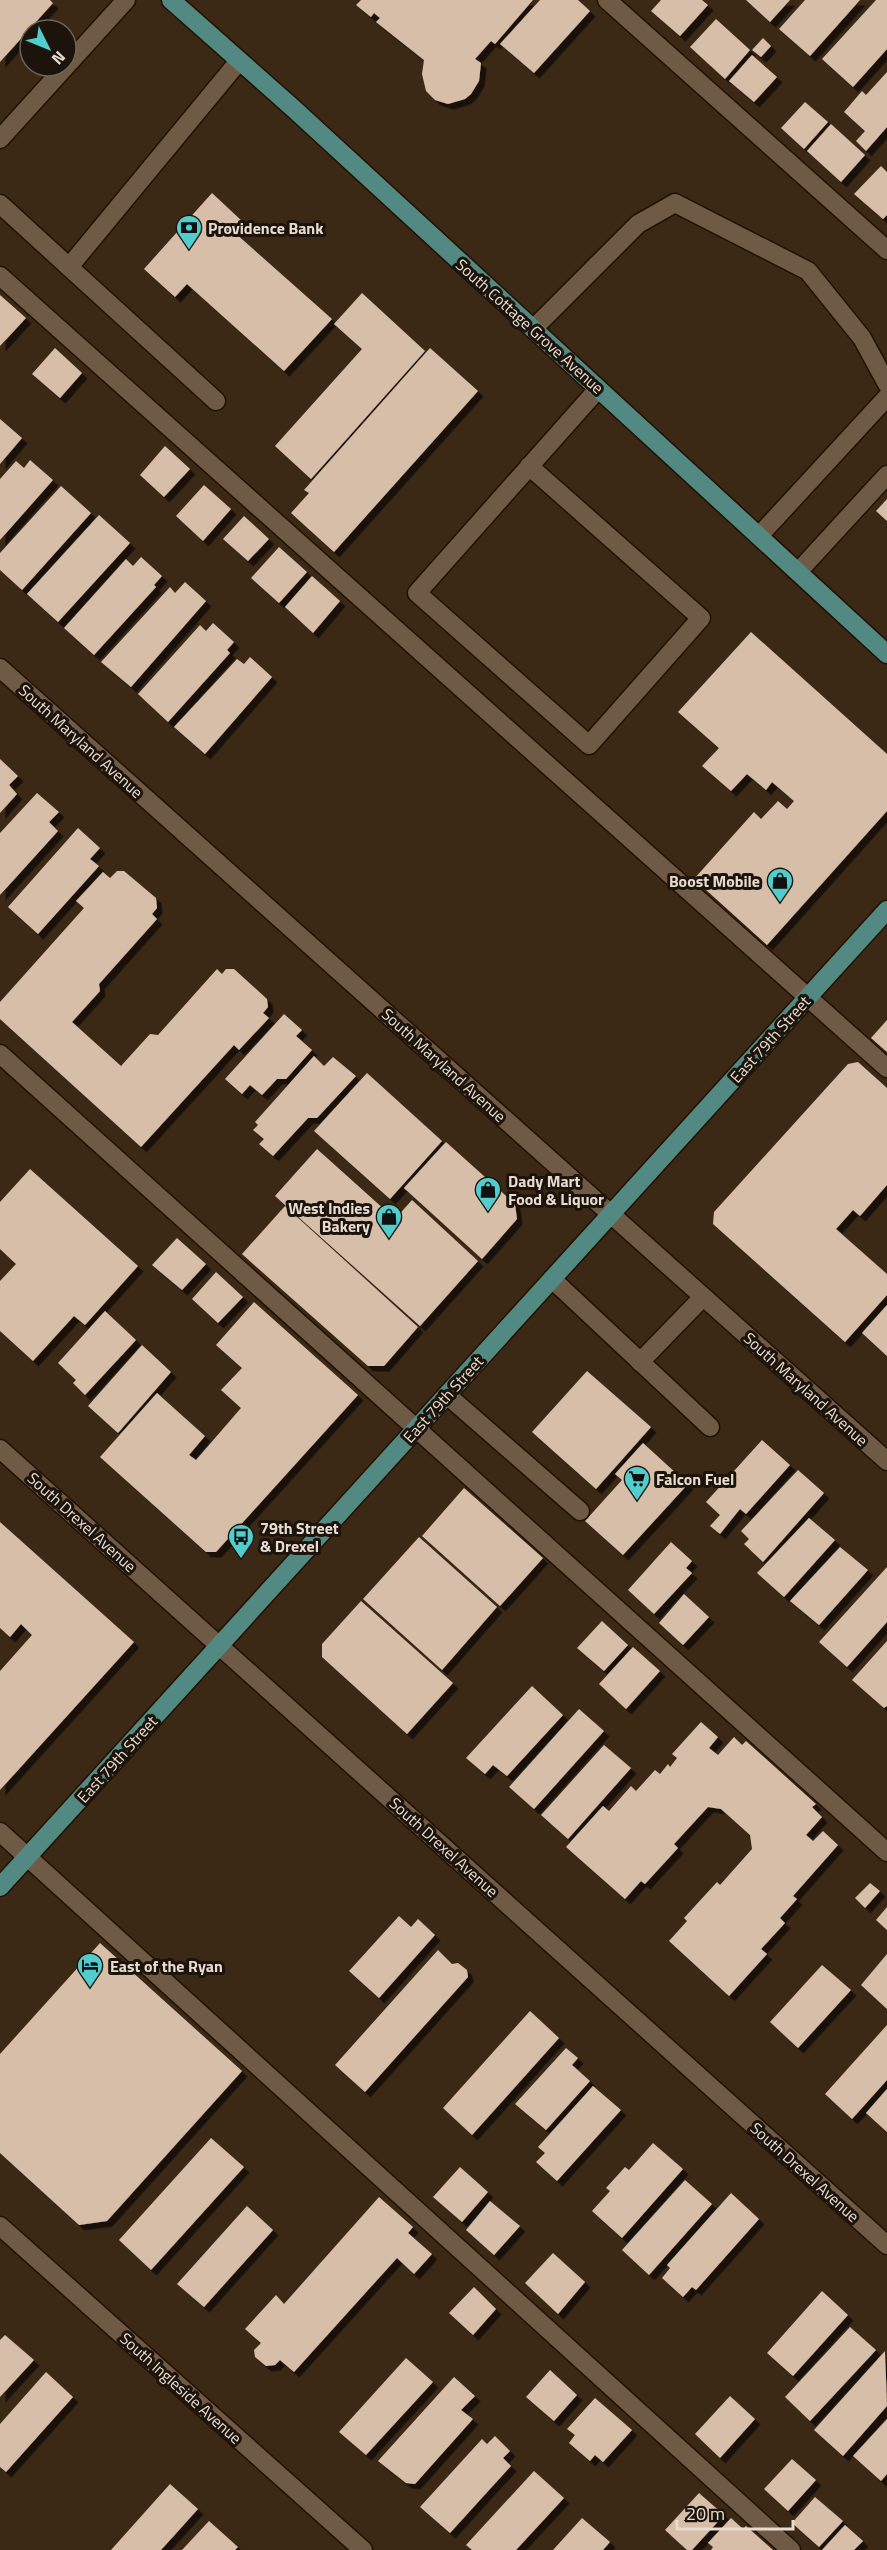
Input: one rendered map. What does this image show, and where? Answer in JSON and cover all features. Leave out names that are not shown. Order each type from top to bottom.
[{"type":"main road","name":"South Cottage Grove Avenue","points":[[171,0],[887,654]]},
{"type":"main road","name":"East 79th Street","points":[[0,1887],[887,910]]},
{"type":"street","points":[[0,139],[126,0]]},
{"type":"street","points":[[607,0],[887,250]]},
{"type":"street","points":[[69,267],[239,61]]},
{"type":"street","points":[[533,329],[639,224],[675,203],[808,271],[862,338],[887,384]]},
{"type":"street","points":[[0,204],[216,401]]},
{"type":"street","points":[[0,276],[887,1068]]},
{"type":"street","points":[[529,466],[700,618],[589,745],[417,593],[529,466],[598,388]]},
{"type":"street","points":[[759,536],[887,396]]},
{"type":"street","points":[[798,572],[887,475]]},
{"type":"street","name":"South Maryland Avenue","points":[[0,668],[887,1461]]},
{"type":"street","points":[[0,1054],[887,1852]]},
{"type":"street","points":[[552,1279],[710,1427]]},
{"type":"street","points":[[640,1362],[704,1297]]},
{"type":"street","points":[[447,1395],[579,1511]]},
{"type":"street","name":"South Drexel Avenue","points":[[0,1449],[887,2245]]},
{"type":"street","points":[[0,1832],[791,2550]]},
{"type":"street","name":"South Ingleside Avenue","points":[[0,2226],[363,2550]]},
{"type":"building","points":[[0,0],[50,0],[53,3],[40,18],[18,18],[18,42],[0,62]]},
{"type":"building","points":[[361,0],[533,0],[495,44],[491,41],[475,59],[481,63],[479,81],[471,94],[465,99],[448,104],[435,100],[426,91],[422,74],[424,60],[376,22],[380,18],[374,13],[371,17],[356,5]]},
{"type":"building","points":[[540,0],[578,0],[590,11],[534,73],[500,44]]},
{"type":"building","points":[[661,0],[702,0],[708,5],[680,36],[651,11]]},
{"type":"building","points":[[746,0],[790,0],[770,22]]},
{"type":"building","points":[[805,0],[860,0],[810,56],[779,29]]},
{"type":"building","points":[[876,0],[887,0],[887,49],[853,87],[822,59]]},
{"type":"building","points":[[716,19],[750,50],[725,79],[690,47]]},
{"type":"building","points":[[763,38],[771,46],[761,57],[752,50]]},
{"type":"building","points":[[752,55],[777,77],[754,102],[729,81]]},
{"type":"building","points":[[887,72],[887,127],[866,151],[856,141],[865,131],[844,112],[862,91],[866,95]]},
{"type":"building","points":[[805,102],[828,122],[804,149],[781,128]]},
{"type":"building","points":[[831,124],[865,155],[841,182],[807,151]]},
{"type":"building","points":[[881,166],[887,172],[887,215],[883,219],[854,194]]},
{"type":"building","points":[[212,193],[244,223],[235,233],[332,319],[284,371],[187,284],[175,297],[144,269]]},
{"type":"building","points":[[362,293],[425,351],[311,479],[275,446],[362,349],[334,324]]},
{"type":"building","points":[[0,295],[26,318],[0,346]]},
{"type":"building","points":[[55,348],[82,373],[60,398],[32,374]]},
{"type":"building","points":[[430,348],[478,391],[334,552],[291,513],[309,493],[304,490]]},
{"type":"building","points":[[0,419],[22,438],[0,464]]},
{"type":"building","points":[[165,446],[190,469],[164,497],[140,475]]},
{"type":"building","points":[[30,460],[53,480],[0,540],[0,479],[16,461],[24,468]]},
{"type":"building","points":[[204,485],[231,509],[203,541],[176,516]]},
{"type":"building","points":[[61,486],[91,513],[22,590],[0,570],[0,553]]},
{"type":"building","points":[[887,499],[887,521],[876,511]]},
{"type":"building","points":[[99,515],[130,543],[58,622],[27,594]]},
{"type":"building","points":[[244,516],[269,539],[248,561],[223,539]]},
{"type":"building","points":[[279,547],[307,572],[279,603],[251,578]]},
{"type":"building","points":[[141,557],[162,576],[154,585],[156,587],[94,655],[64,628],[126,559],[133,566]]},
{"type":"building","points":[[312,576],[340,601],[313,633],[285,607]]},
{"type":"building","points":[[185,582],[206,601],[131,687],[101,662],[170,587],[175,593]]},
{"type":"building","points":[[213,623],[234,642],[227,650],[230,653],[168,722],[138,694],[200,625],[206,631]]},
{"type":"building","points":[[751,632],[887,754],[887,811],[767,945],[694,879],[754,812],[761,819],[778,801],[787,809],[794,801],[772,782],[766,790],[747,774],[731,791],[702,766],[719,748],[678,712]]},
{"type":"building","points":[[250,657],[272,677],[205,754],[174,727],[237,659],[244,664]]},
{"type":"building","points":[[0,759],[18,776],[9,785],[17,794],[0,813]]},
{"type":"building","points":[[37,793],[59,812],[49,822],[58,831],[0,895],[0,833]]},
{"type":"building","points":[[78,828],[100,848],[90,859],[99,866],[38,934],[8,907]]},
{"type":"building","points":[[117,871],[124,871],[156,898],[157,908],[152,914],[157,919],[99,984],[100,991],[72,1022],[121,1066],[150,1034],[158,1035],[217,969],[222,974],[226,969],[234,969],[267,999],[268,1007],[263,1013],[269,1018],[239,1050],[234,1045],[141,1147],[0,1019],[0,1002],[84,908],[76,901],[103,872],[110,878]]},
{"type":"building","points":[[284,1014],[302,1030],[296,1036],[312,1050],[286,1079],[277,1079],[262,1095],[250,1085],[242,1094],[225,1079]]},
{"type":"building","points":[[887,1020],[887,1052],[871,1038]]},
{"type":"building","points":[[314,1056],[324,1066],[333,1057],[356,1076],[317,1118],[308,1118],[273,1156],[259,1144],[264,1139],[253,1130],[258,1125],[255,1122]]},
{"type":"building","points":[[858,1062],[887,1088],[887,1185],[860,1216],[853,1210],[836,1229],[887,1274],[887,1295],[845,1342],[713,1224],[714,1212],[848,1064]]},
{"type":"building","points":[[367,1073],[442,1141],[390,1199],[314,1131]]},
{"type":"building","points":[[446,1142],[515,1204],[517,1219],[482,1259],[404,1188]]},
{"type":"building","points":[[317,1149],[395,1219],[412,1200],[478,1261],[420,1326],[275,1196]]},
{"type":"building","points":[[30,1169],[138,1266],[85,1325],[74,1316],[33,1361],[0,1331],[0,1281],[16,1264],[0,1249],[0,1202]]},
{"type":"building","points":[[285,1206],[418,1327],[384,1366],[368,1366],[242,1254]]},
{"type":"building","points":[[177,1238],[206,1264],[182,1290],[152,1265]]},
{"type":"building","points":[[216,1272],[243,1297],[218,1323],[192,1299]]},
{"type":"building","points":[[254,1302],[358,1395],[216,1552],[206,1552],[100,1457],[157,1393],[205,1436],[189,1455],[196,1460],[241,1408],[221,1390],[242,1368],[216,1345]]},
{"type":"building","points":[[887,1305],[887,1356],[862,1333]]},
{"type":"building","points":[[105,1311],[136,1340],[85,1395],[73,1383],[76,1380],[58,1363]]},
{"type":"building","points":[[142,1345],[171,1372],[118,1433],[88,1406]]},
{"type":"building","name":"Falcon Fuel","points":[[587,1371],[651,1427],[596,1489],[532,1432]]},
{"type":"building","points":[[762,1440],[790,1465],[746,1514],[740,1509],[720,1534],[710,1526],[720,1515],[706,1502]]},
{"type":"building","name":"Falcon Fuel","points":[[643,1443],[688,1484],[623,1555],[585,1521],[622,1480],[615,1474]]},
{"type":"building","points":[[798,1470],[824,1493],[763,1562],[744,1544],[749,1539],[741,1531]]},
{"type":"building","points":[[464,1488],[543,1558],[500,1606],[422,1536]]},
{"type":"building","points":[[809,1518],[835,1540],[784,1597],[757,1573]]},
{"type":"building","points":[[0,1522],[134,1642],[0,1790],[0,1671],[32,1635],[21,1624],[10,1637],[0,1628]]},
{"type":"building","points":[[419,1537],[497,1607],[442,1670],[363,1599]]},
{"type":"building","points":[[671,1542],[692,1561],[686,1568],[692,1573],[654,1614],[628,1590]]},
{"type":"building","points":[[840,1547],[868,1570],[819,1625],[790,1601]]},
{"type":"building","points":[[887,1567],[887,1622],[847,1667],[819,1642]]},
{"type":"building","points":[[684,1594],[709,1617],[683,1645],[659,1623]]},
{"type":"building","points":[[361,1601],[453,1683],[407,1734],[322,1657],[322,1644]]},
{"type":"building","points":[[602,1621],[628,1645],[604,1671],[577,1648]]},
{"type":"building","points":[[887,1641],[887,1706],[884,1708],[852,1680]]},
{"type":"building","points":[[633,1647],[660,1671],[626,1709],[599,1684]]},
{"type":"building","points":[[532,1686],[563,1715],[507,1776],[493,1765],[485,1774],[466,1758]]},
{"type":"building","points":[[579,1709],[604,1731],[534,1809],[509,1787]]},
{"type":"building","points":[[701,1722],[718,1737],[709,1748],[718,1755],[734,1737],[742,1745],[746,1741],[816,1804],[812,1807],[822,1817],[806,1835],[813,1841],[823,1831],[838,1845],[793,1896],[797,1899],[780,1918],[785,1923],[761,1949],[767,1954],[729,1996],[669,1941],[687,1921],[684,1918],[717,1882],[720,1885],[752,1849],[750,1835],[721,1809],[708,1807],[674,1844],[678,1848],[645,1884],[641,1881],[625,1899],[566,1847],[603,1806],[609,1811],[631,1786],[636,1791],[655,1770],[660,1774],[668,1764],[670,1767],[677,1758],[672,1754]]},
{"type":"building","points":[[604,1745],[631,1768],[568,1839],[541,1815]]},
{"type":"building","points":[[870,1883],[880,1891],[865,1908],[855,1898]]},
{"type":"building","points":[[887,1907],[887,1930],[876,1920]]},
{"type":"building","points":[[399,1916],[411,1927],[418,1919],[435,1935],[379,1998],[349,1971]]},
{"type":"building","points":[[100,1943],[242,2071],[107,2221],[79,2225],[0,2153],[0,2054]]},
{"type":"building","points":[[438,1950],[452,1964],[458,1963],[467,1970],[468,1977],[365,2092],[335,2065]]},
{"type":"building","points":[[887,1954],[887,2009],[861,1985]]},
{"type":"building","points":[[822,1965],[851,1990],[798,2048],[770,2022]]},
{"type":"building","points":[[530,2011],[559,2038],[472,2135],[443,2108]]},
{"type":"building","points":[[887,2025],[887,2080],[852,2119],[825,2094]]},
{"type":"building","points":[[566,2048],[578,2058],[572,2065],[590,2081],[546,2130],[515,2104]]},
{"type":"building","points":[[593,2086],[621,2110],[557,2181],[536,2162],[545,2153],[538,2147]]},
{"type":"building","points":[[887,2089],[887,2132],[866,2113]]},
{"type":"building","points":[[211,2138],[244,2167],[151,2270],[119,2240]]},
{"type":"building","points":[[653,2143],[683,2169],[622,2238],[592,2211],[610,2191],[606,2188],[625,2167],[629,2170]]},
{"type":"building","points":[[460,2167],[488,2192],[462,2222],[433,2197]]},
{"type":"building","points":[[685,2180],[712,2204],[649,2275],[622,2250]]},
{"type":"building","points":[[731,2193],[759,2219],[696,2290],[692,2287],[683,2297],[662,2278],[670,2268],[667,2265]]},
{"type":"building","points":[[379,2197],[413,2227],[408,2233],[432,2254],[414,2274],[397,2258],[294,2372],[280,2360],[275,2365],[266,2366],[255,2357],[254,2350],[261,2343],[245,2329],[276,2295],[284,2304]]},
{"type":"building","points":[[490,2201],[520,2226],[494,2255],[466,2230]]},
{"type":"building","points":[[247,2206],[273,2230],[204,2307],[177,2284]]},
{"type":"building","points":[[553,2253],[585,2282],[558,2314],[525,2283]]},
{"type":"building","points":[[474,2287],[496,2309],[473,2335],[449,2313]]},
{"type":"building","points":[[822,2291],[848,2315],[793,2376],[767,2353]]},
{"type":"building","points":[[850,2327],[876,2350],[810,2421],[785,2397]]},
{"type":"building","points":[[5,2335],[34,2360],[0,2397],[0,2340]]},
{"type":"building","points":[[885,2351],[887,2406],[843,2456],[814,2430]]},
{"type":"building","points":[[406,2358],[433,2382],[366,2455],[339,2432]]},
{"type":"building","points":[[550,2370],[577,2395],[554,2421],[526,2397]]},
{"type":"building","points":[[46,2372],[73,2397],[6,2472],[0,2467],[0,2424]]},
{"type":"building","points":[[454,2377],[475,2396],[461,2410],[473,2419],[415,2484],[406,2483],[378,2461]]},
{"type":"building","points":[[730,2396],[755,2419],[720,2458],[695,2434]]},
{"type":"building","points":[[595,2398],[632,2430],[603,2462],[595,2455],[590,2461],[569,2443],[575,2435],[567,2429]]},
{"type":"building","points":[[887,2419],[887,2474],[881,2481],[853,2456]]},
{"type":"building","points":[[495,2436],[510,2451],[503,2458],[511,2466],[450,2533],[420,2507],[482,2439],[487,2444]]},
{"type":"building","points":[[792,2459],[816,2480],[788,2511],[764,2489]]},
{"type":"building","points":[[534,2471],[564,2498],[516,2550],[472,2550],[466,2545]]},
{"type":"building","points":[[170,2484],[198,2509],[161,2550],[111,2550]]},
{"type":"building","points":[[699,2493],[724,2515],[692,2550],[687,2550],[665,2530]]},
{"type":"building","points":[[815,2497],[843,2521],[819,2547],[792,2523]]},
{"type":"building","points":[[582,2518],[610,2542],[603,2550],[553,2550]]},
{"type":"building","points":[[731,2518],[743,2529],[746,2526],[773,2550],[711,2550],[713,2547],[708,2543]]},
{"type":"building","points":[[209,2521],[238,2547],[235,2550],[182,2550]]},
{"type":"building","points":[[845,2525],[863,2541],[854,2550],[822,2550]]},
{"type":"place","name":"Providence Bank","points":[[189,251]]},
{"type":"place","name":"Boost Mobile","points":[[780,904]]},
{"type":"place","name":"Dady Mart Food & Liquor","points":[[488,1213]]},
{"type":"place","name":"West Indies Bakery","points":[[389,1240]]},
{"type":"place","name":"Falcon Fuel","points":[[637,1502]]},
{"type":"place","name":"79th Street & Drexel","points":[[241,1560]]},
{"type":"place","name":"East of the Ryan","points":[[90,1989]]}]
